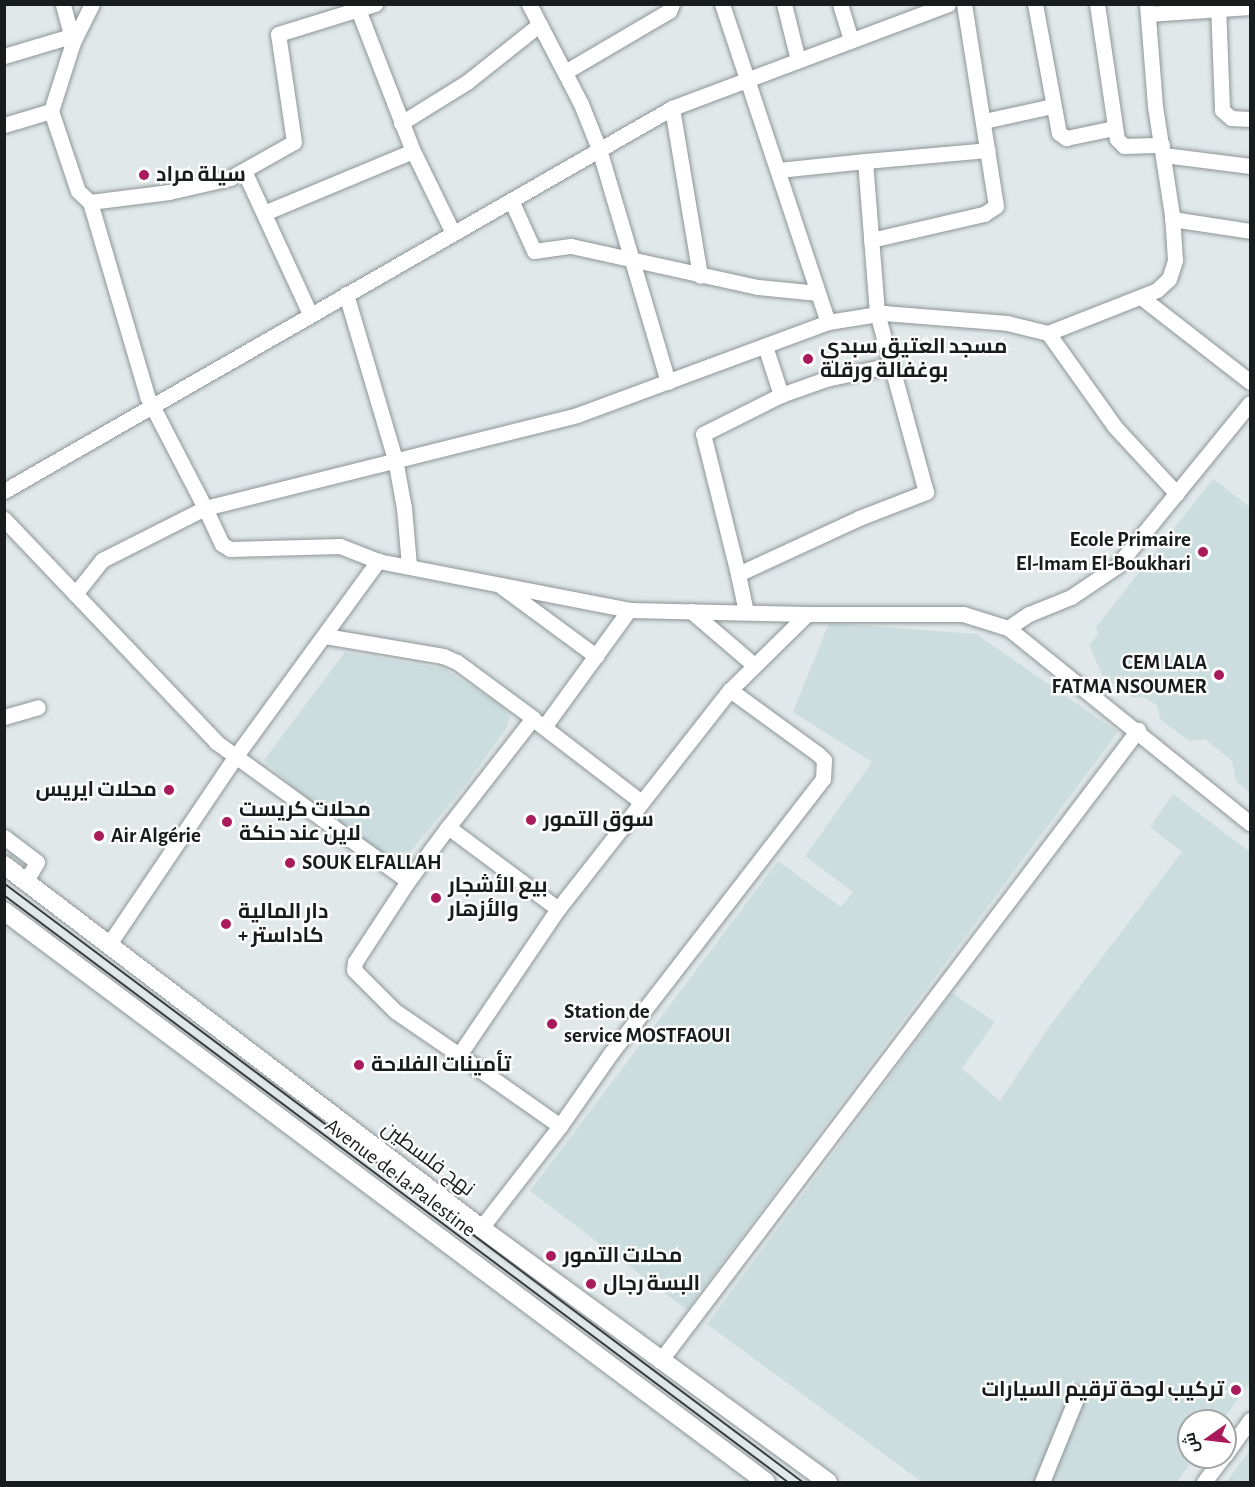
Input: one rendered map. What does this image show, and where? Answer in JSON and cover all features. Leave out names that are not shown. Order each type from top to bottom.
[{"type":"main road","name":"نهج فلسطين","points":[[4,865],[481,1228],[828,1482]]},
{"type":"main road","name":"Avenue de la Palestine","points":[[4,911],[766,1482]]},
{"type":"street","points":[[63,4],[72,39]]},
{"type":"street","points":[[92,4],[72,39],[51,111],[78,191],[90,202],[131,347],[153,406],[222,544],[230,549],[340,546],[378,561],[629,610],[807,614],[963,614],[1008,628],[1138,730],[1251,823]]},
{"type":"street","points":[[90,202],[169,192],[244,171],[294,142],[278,34],[359,12],[375,4]]},
{"type":"street","points":[[565,72],[669,11],[672,4]]},
{"type":"street","points":[[722,4],[828,322]]},
{"type":"street","points":[[784,4],[798,60]]},
{"type":"street","points":[[840,4],[851,40]]},
{"type":"street","points":[[4,491],[672,108],[948,4]]},
{"type":"street","points":[[871,240],[991,211],[996,200],[964,4]]},
{"type":"street","points":[[1035,4],[1052,106],[1059,133],[1066,138],[1114,129]]},
{"type":"street","points":[[1097,4],[1114,129],[1124,146],[1163,150],[1251,166]]},
{"type":"street","points":[[1218,7],[1222,110],[1232,118],[1251,119]]},
{"type":"street","points":[[75,594],[102,560],[205,508],[577,415],[828,322],[877,313],[1007,323],[1048,333],[1141,297],[1169,279],[1175,260],[1173,219],[1147,9],[1251,7]]},
{"type":"street","points":[[401,123],[484,70],[536,11],[599,149],[668,382]]},
{"type":"street","points":[[359,12],[401,123],[453,233]]},
{"type":"street","points":[[4,56],[72,39]]},
{"type":"street","points":[[984,121],[1052,106]]},
{"type":"street","points":[[672,108],[700,276]]},
{"type":"street","points":[[4,125],[51,111]]},
{"type":"street","points":[[778,170],[988,150]]},
{"type":"street","points":[[264,213],[413,151]]},
{"type":"street","points":[[738,574],[858,518],[923,496],[925,488],[877,313],[865,161]]},
{"type":"street","points":[[244,171],[310,314]]},
{"type":"street","points":[[511,200],[531,250],[571,246],[700,276],[818,293]]},
{"type":"street","points":[[1173,219],[1251,231]]},
{"type":"street","points":[[345,294],[395,459],[405,508],[408,566]]},
{"type":"street","points":[[1141,297],[1251,382]]},
{"type":"street","points":[[1048,333],[1115,427],[1177,494]]},
{"type":"street","points":[[765,346],[781,395]]},
{"type":"street","points":[[746,612],[703,434],[781,395],[837,376],[891,365]]},
{"type":"street","points":[[1008,628],[1029,614],[1071,597],[1117,566],[1251,403]]},
{"type":"street","points":[[4,519],[235,757],[408,881]]},
{"type":"street","points":[[109,944],[235,757],[378,561]]},
{"type":"street","points":[[497,583],[596,656]]},
{"type":"street","points":[[560,1126],[395,1011],[354,970],[355,962],[408,881],[448,827],[596,656],[629,610]]},
{"type":"street","points":[[691,611],[754,665]]},
{"type":"street","points":[[459,1055],[558,909],[640,801],[730,690],[807,614]]},
{"type":"street","points":[[325,636],[443,656],[538,723],[640,801]]},
{"type":"street","points":[[481,1228],[560,1126],[611,1053],[823,779],[824,760],[818,753],[730,690]]},
{"type":"street","points":[[4,717],[38,707]]},
{"type":"street","points":[[660,1361],[1138,730]]},
{"type":"street","points":[[448,827],[558,909]]},
{"type":"street","points":[[4,837],[37,862],[26,881]]},
{"type":"street","points":[[1041,1482],[1078,1394]]},
{"type":"street","points":[[1237,1439],[1251,1420]]},
{"type":"street","points":[[1204,1482],[1214,1469]]},
{"type":"shaded area","name":"Ecole Primaire El-Imam El-Boukhari","points":[[1213,479],[1250,507],[1250,793],[1236,781],[1232,761],[1205,739],[1189,741],[1160,719],[1157,705],[1143,697],[1133,698],[1103,677],[1089,645],[1098,635],[1096,627]]},
{"type":"shaded area","points":[[829,623],[976,634],[1118,732],[687,1310],[530,1191],[778,861],[841,907],[853,892],[805,856],[872,762],[793,712]]},
{"type":"shaded area","points":[[345,652],[445,669],[503,707],[510,718],[506,729],[467,783],[399,866],[306,800],[264,760]]},
{"type":"shaded area","points":[[1173,794],[1250,852],[1250,1383],[1231,1409],[1177,1409],[1177,1469],[1186,1469],[1177,1482],[922,1482],[707,1324],[952,993],[995,1022],[962,1068],[1000,1101],[1049,1027],[1182,852],[1150,827]]},
{"type":"shaded area","points":[[1250,1450],[1250,1482],[1226,1482]]},
{"type":"tram line","points":[[4,883],[803,1482]]},
{"type":"tram line","points":[[4,895],[788,1482]]},
{"type":"place","name":"سيلة مراد","points":[[144,175]]},
{"type":"place","name":"مسجد العتيق سبدي بوغفالة ورقلة","points":[[808,359]]},
{"type":"place","name":"Ecole Primaire El-Imam El-Boukhari","points":[[1203,552]]},
{"type":"place","name":"CEM LALA FATMA NSOUMER","points":[[1219,675]]},
{"type":"place","name":"محلات ايريس","points":[[169,790]]},
{"type":"place","name":"سوق التمور","points":[[531,820]]},
{"type":"place","name":"محلات كريست لاين عند حنكة","points":[[227,822]]},
{"type":"place","name":"Air Algérie","points":[[99,836]]},
{"type":"place","name":"SOUK ELFALLAH","points":[[290,863]]},
{"type":"place","name":"بيع الأشجار والأزهار","points":[[436,898]]},
{"type":"place","name":"دار المالية + كاداستر","points":[[226,924]]},
{"type":"place","name":"Station de service MOSTFAOUI","points":[[552,1024]]},
{"type":"place","name":"تأمينات الفلاحة","points":[[359,1065]]},
{"type":"place","name":"محلات التمور","points":[[551,1256]]},
{"type":"place","name":"البسة رجال","points":[[591,1284]]},
{"type":"place","name":"تركيب لوحة ترقيم السيارات","points":[[1236,1390]]}]
